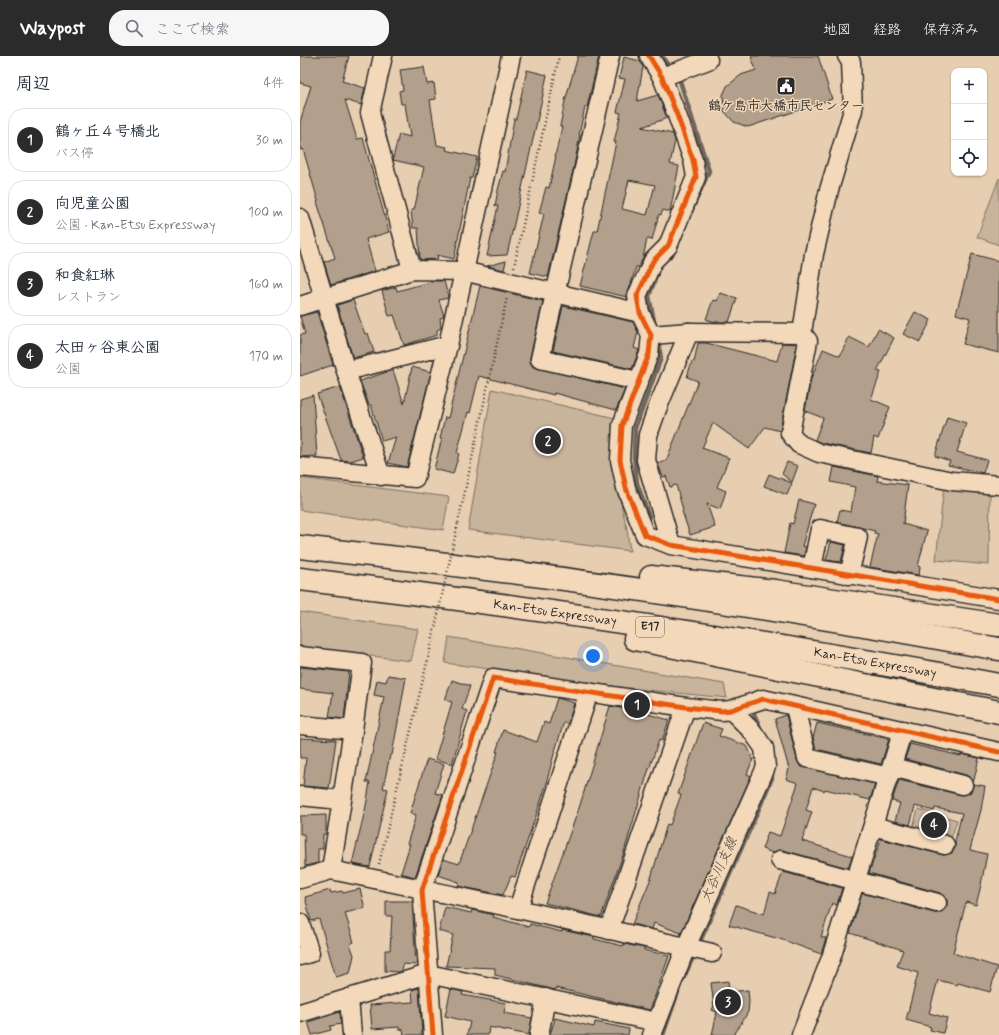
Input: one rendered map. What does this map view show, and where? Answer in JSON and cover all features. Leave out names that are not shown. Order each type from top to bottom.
[{"type":"highway","points":[[300,536],[775,591],[999,625]]},
{"type":"highway","points":[[300,547],[558,578],[759,608],[999,649]]},
{"type":"highway","name":"Kan-Etsu Expressway","points":[[300,579],[383,589],[761,644],[999,685]]},
{"type":"highway","points":[[383,589],[999,712]]},
{"type":"street","points":[[383,56],[370,113],[412,270]]},
{"type":"street","points":[[610,56],[540,360],[638,381]]},
{"type":"street","points":[[649,56],[662,77],[689,147],[696,177],[668,246],[653,261],[637,296],[640,313],[651,334],[649,354],[622,425],[620,460],[626,488],[645,535],[671,545],[999,599]]},
{"type":"street","points":[[300,467],[381,476],[415,478],[448,345],[507,57]]},
{"type":"street","points":[[853,58],[853,110],[829,190],[814,254],[802,333],[808,341],[790,433],[799,444],[819,453],[952,480],[999,485]]},
{"type":"street","points":[[662,77],[708,60]]},
{"type":"street","points":[[300,218],[323,299],[381,476]]},
{"type":"street","points":[[300,306],[412,270],[463,271],[640,313]]},
{"type":"street","points":[[651,334],[689,332],[802,333]]},
{"type":"street","points":[[671,545],[646,460],[648,435],[657,408],[689,332]]},
{"type":"street","points":[[346,371],[448,345]]},
{"type":"street","points":[[812,568],[820,529],[858,537],[849,575]]},
{"type":"street","points":[[300,656],[362,663],[331,870]]},
{"type":"street","points":[[433,1035],[422,890],[493,678],[722,711],[731,710],[763,699],[999,752],[999,757]]},
{"type":"street","points":[[518,909],[589,692]]},
{"type":"street","points":[[609,930],[686,707]]},
{"type":"street","points":[[795,707],[808,758],[963,785]]},
{"type":"street","points":[[300,1013],[428,974],[546,998],[654,1029],[686,947],[766,767],[764,748],[752,731],[731,710]]},
{"type":"street","points":[[300,725],[353,730]]},
{"type":"street","points":[[801,1035],[831,958],[891,772],[903,730]]},
{"type":"street","points":[[300,796],[342,800]]},
{"type":"street","points":[[873,826],[945,845]]},
{"type":"street","points":[[780,860],[937,903]]},
{"type":"street","points":[[300,879],[331,870],[518,909],[712,953]]},
{"type":"street","points":[[300,923],[310,954],[300,956]]},
{"type":"street","points":[[349,998],[352,1035]]},
{"type":"street","points":[[538,1035],[546,998]]},
{"type":"path","points":[[375,880],[430,650],[559,56]]},
{"type":"shaded area","points":[[999,178],[999,245],[977,237]]},
{"type":"shaded area","points":[[492,389],[615,418],[612,465],[627,529],[630,551],[468,530]]},
{"type":"shaded area","points":[[300,478],[449,497],[443,530],[300,510]]},
{"type":"shaded area","points":[[944,485],[990,488],[989,565],[936,560]]},
{"type":"shaded area","points":[[300,612],[418,629],[411,661],[300,647]]},
{"type":"shaded area","points":[[449,637],[724,684],[727,698],[627,688],[445,663]]},
{"type":"shaded area","points":[[918,809],[957,820],[950,842],[912,831]]},
{"type":"building","points":[[300,56],[349,56],[342,81],[365,88],[361,105],[345,100],[357,139],[363,138],[389,232],[366,239],[375,271],[331,285],[324,262],[335,258],[317,202],[318,201],[303,149],[300,150],[300,122],[311,86],[300,83]]},
{"type":"building","points":[[578,56],[599,56],[587,107],[585,107],[574,166],[548,277],[530,273],[544,214],[539,213],[546,187],[549,188],[562,127],[560,126],[565,101]]},
{"type":"building","points":[[751,56],[818,56],[832,99],[748,127],[734,122],[724,111],[723,95],[727,86],[741,75],[756,70]]},
{"type":"building","points":[[624,57],[640,61],[643,67],[637,101],[658,95],[667,118],[642,127],[673,134],[675,141],[670,164],[679,166],[670,212],[663,210],[661,215],[659,214],[652,240],[647,239],[643,258],[639,267],[636,267],[627,297],[580,286],[594,231],[597,231],[616,142],[614,142],[621,113],[617,112],[625,79],[619,78]],"holes":[[[629,180],[655,185],[647,215],[622,209]]]},
{"type":"building","points":[[424,67],[427,84],[434,83],[436,99],[430,100],[437,145],[447,147],[446,150],[477,157],[472,178],[470,178],[454,259],[437,255],[438,259],[420,260],[418,228],[413,228],[411,210],[414,210],[424,167],[393,160],[399,134],[410,137],[405,104],[401,104],[399,91],[403,90],[400,70]]},
{"type":"building","points":[[527,70],[547,75],[542,99],[507,255],[487,256],[498,206],[495,206],[498,190],[503,171],[505,172],[514,119],[516,119]]},
{"type":"building","points":[[972,254],[999,261],[999,353],[963,344],[970,318],[956,314]]},
{"type":"building","points":[[506,261],[504,270],[487,266]]},
{"type":"building","points":[[434,281],[444,281],[448,296],[448,298],[439,300],[444,316],[440,318],[441,328],[437,330],[437,335],[404,345],[394,315],[389,316],[382,291],[396,287],[397,291]]},
{"type":"building","points":[[480,286],[543,301],[530,357],[530,362],[533,367],[625,389],[616,410],[554,393],[554,395],[479,376],[470,413],[468,412],[457,453],[459,454],[453,474],[434,469],[442,438],[440,438],[445,417],[448,418]]},
{"type":"building","points":[[720,293],[737,298],[729,322],[715,322],[706,319],[713,300],[717,301]]},
{"type":"building","points":[[353,300],[365,334],[368,333],[374,352],[353,358],[337,305]]},
{"type":"building","points":[[563,306],[633,322],[638,332],[634,348],[639,350],[632,369],[553,351]]},
{"type":"building","points":[[317,312],[333,365],[300,376],[300,335],[305,334],[300,316]]},
{"type":"building","points":[[915,312],[931,320],[920,342],[903,334]]},
{"type":"building","points":[[878,329],[894,338],[877,371],[881,372],[871,399],[890,407],[878,439],[874,437],[871,453],[822,443],[815,440],[823,418],[805,411],[811,379],[823,349],[840,356],[849,337],[869,347]]},
{"type":"building","points":[[698,343],[706,343],[777,361],[782,343],[797,344],[780,431],[765,427],[749,449],[713,423],[702,448],[729,458],[717,487],[726,491],[720,509],[707,504],[715,527],[690,535],[682,511],[676,485],[670,487],[666,476],[663,477],[658,464],[666,461],[698,381],[687,377],[692,361],[694,362]]},
{"type":"building","points":[[412,367],[431,372],[407,467],[388,463],[396,437],[382,441],[371,405],[369,405],[360,381],[393,370],[404,404]]},
{"type":"building","points":[[340,387],[363,457],[351,461],[341,460],[317,394]]},
{"type":"building","points":[[313,395],[317,456],[300,457],[300,399]]},
{"type":"building","points":[[947,417],[966,423],[957,452],[987,460],[983,473],[948,465],[950,461],[935,456]]},
{"type":"building","points":[[787,462],[798,466],[792,482],[782,474]]},
{"type":"building","points":[[834,467],[878,476],[877,481],[908,485],[903,524],[927,531],[918,566],[920,567],[919,575],[870,567],[878,534],[874,533],[875,531],[837,522],[840,510],[851,512],[855,487],[831,482]]},
{"type":"building","points":[[769,474],[792,483],[787,495],[764,486]]},
{"type":"building","points":[[799,500],[814,504],[802,546],[806,547],[804,556],[784,553],[790,523],[793,524]]},
{"type":"building","points":[[831,542],[845,545],[841,562],[826,560]]},
{"type":"building","points":[[300,667],[349,672],[344,719],[329,717],[333,693],[300,689]]},
{"type":"building","points":[[388,675],[406,678],[392,755],[390,755],[383,788],[388,789],[370,867],[352,864],[366,806],[370,782],[366,782],[384,697],[374,695],[377,680],[386,682]]},
{"type":"building","points":[[452,680],[470,686],[462,709],[467,711],[452,764],[435,759],[452,702],[445,700]]},
{"type":"building","points":[[557,698],[574,703],[568,724],[564,722],[548,780],[515,877],[511,876],[503,895],[458,886],[459,882],[438,875],[443,859],[459,864],[498,752],[496,752],[503,730],[537,742],[544,722],[549,724]]},
{"type":"building","points":[[610,706],[641,712],[669,720],[662,741],[659,740],[624,852],[601,917],[545,903],[580,805]]},
{"type":"building","points":[[786,715],[797,760],[800,766],[875,784],[870,800],[825,789],[824,791],[813,787],[806,810],[812,812],[802,841],[852,856],[848,868],[783,850],[773,853],[762,849],[768,832],[780,836],[798,783],[786,779],[789,769],[775,719]]},
{"type":"building","points":[[703,723],[722,729],[719,736],[747,746],[753,759],[747,774],[751,776],[681,933],[654,923],[652,929],[632,924],[651,878],[667,824],[670,825],[681,795],[678,794]]},
{"type":"building","points":[[817,723],[889,739],[881,764],[816,749],[813,738]]},
{"type":"building","points":[[300,738],[336,740],[329,788],[303,786],[306,758],[300,758]]},
{"type":"building","points":[[910,744],[961,756],[961,754],[979,758],[973,784],[985,786],[981,810],[970,850],[987,854],[976,905],[966,902],[953,953],[997,967],[990,992],[958,983],[957,985],[938,980],[929,1013],[947,1018],[943,1033],[930,1030],[931,1027],[906,1020],[918,973],[897,966],[903,950],[850,933],[862,893],[934,913],[940,913],[947,906],[947,900],[940,893],[869,873],[881,839],[943,855],[952,853],[955,848],[955,841],[962,813],[935,808],[934,811],[915,806],[910,825],[895,821],[900,803],[892,801],[899,780],[961,795],[970,793],[973,787],[971,778],[966,775],[905,759]]},
{"type":"building","points":[[427,759],[444,764],[435,793],[443,795],[415,877],[401,873],[410,844],[407,844],[416,815],[410,813]]},
{"type":"building","points":[[326,815],[326,834],[323,834],[323,849],[318,849],[318,863],[305,866],[304,834],[300,834],[300,816]]},
{"type":"building","points":[[783,872],[842,888],[837,905],[832,903],[821,937],[826,938],[821,954],[783,940],[729,925],[736,905],[764,914],[770,892],[775,894]]},
{"type":"building","points":[[360,889],[365,908],[345,913],[354,942],[350,944],[354,955],[350,973],[336,977],[319,919],[311,921],[305,897],[330,890],[331,893],[342,891],[343,893]]},
{"type":"building","points":[[386,901],[412,901],[416,965],[403,964],[402,971],[399,972],[385,971],[385,950],[390,950],[392,916],[386,916]]},
{"type":"building","points":[[445,907],[471,913],[472,910],[494,915],[493,917],[529,927],[530,924],[562,932],[562,930],[594,937],[594,939],[623,946],[624,944],[644,948],[644,950],[669,956],[650,1010],[556,988],[555,990],[495,975],[495,968],[446,966],[453,935],[439,931]]},
{"type":"building","points":[[728,981],[729,992],[748,990],[748,1012],[734,1035],[712,1035],[717,1012],[712,1010],[714,1006],[711,983]]},
{"type":"building","points":[[419,988],[422,1035],[404,1035],[403,1029],[399,1030],[399,1027],[372,1029],[370,1005],[413,1002],[412,990]]},
{"type":"building","points":[[451,989],[463,992],[462,995],[506,1003],[504,1013],[532,1018],[529,1035],[489,1027],[488,1035],[467,1035],[470,1022],[445,1016]]},
{"type":"building","points":[[340,1012],[341,1024],[330,1026],[331,1030],[312,1035],[308,1022]]},
{"type":"building","points":[[555,1018],[594,1027],[595,1022],[629,1029],[628,1035],[550,1035]]},
{"type":"waterway","name":"大谷川支線","points":[[662,56],[672,69]]},
{"type":"waterway","name":"大谷川支線","points":[[676,75],[680,81],[709,171],[690,214]]},
{"type":"waterway","name":"大谷川支線","points":[[655,326],[649,296],[657,274]]},
{"type":"waterway","name":"大谷川支線","points":[[649,517],[637,483],[634,457],[635,428],[661,358],[658,341]]},
{"type":"waterway","name":"大谷川支線","points":[[754,714],[761,730]]},
{"type":"waterway","name":"大谷川支線","points":[[698,946],[772,778],[772,771]]},
{"type":"waterway","name":"大谷川支線","points":[[683,979],[695,953]]},
{"type":"waterway","name":"大谷川支線","points":[[663,1035],[678,992]]},
{"type":"cycle path","points":[[649,56],[662,77],[677,115],[693,160],[696,177],[668,246],[653,261],[637,296],[640,313],[651,335],[649,354],[622,425],[620,460],[626,488],[645,535],[671,545],[999,599]]},
{"type":"cycle path","points":[[433,1035],[422,890],[493,678],[722,711],[731,710],[763,699],[999,752]]},
{"type":"place","name":"鶴ケ島市大橋市民センター","points":[[786,86]]},
{"type":"place","name":"向児童公園","points":[[548,441]]},
{"type":"place","name":"鶴ヶ丘４号橋北","points":[[637,705]]},
{"type":"place","name":"太田ヶ谷東公園","points":[[934,825]]},
{"type":"place","name":"和食紅琳","points":[[728,1002]]}]
